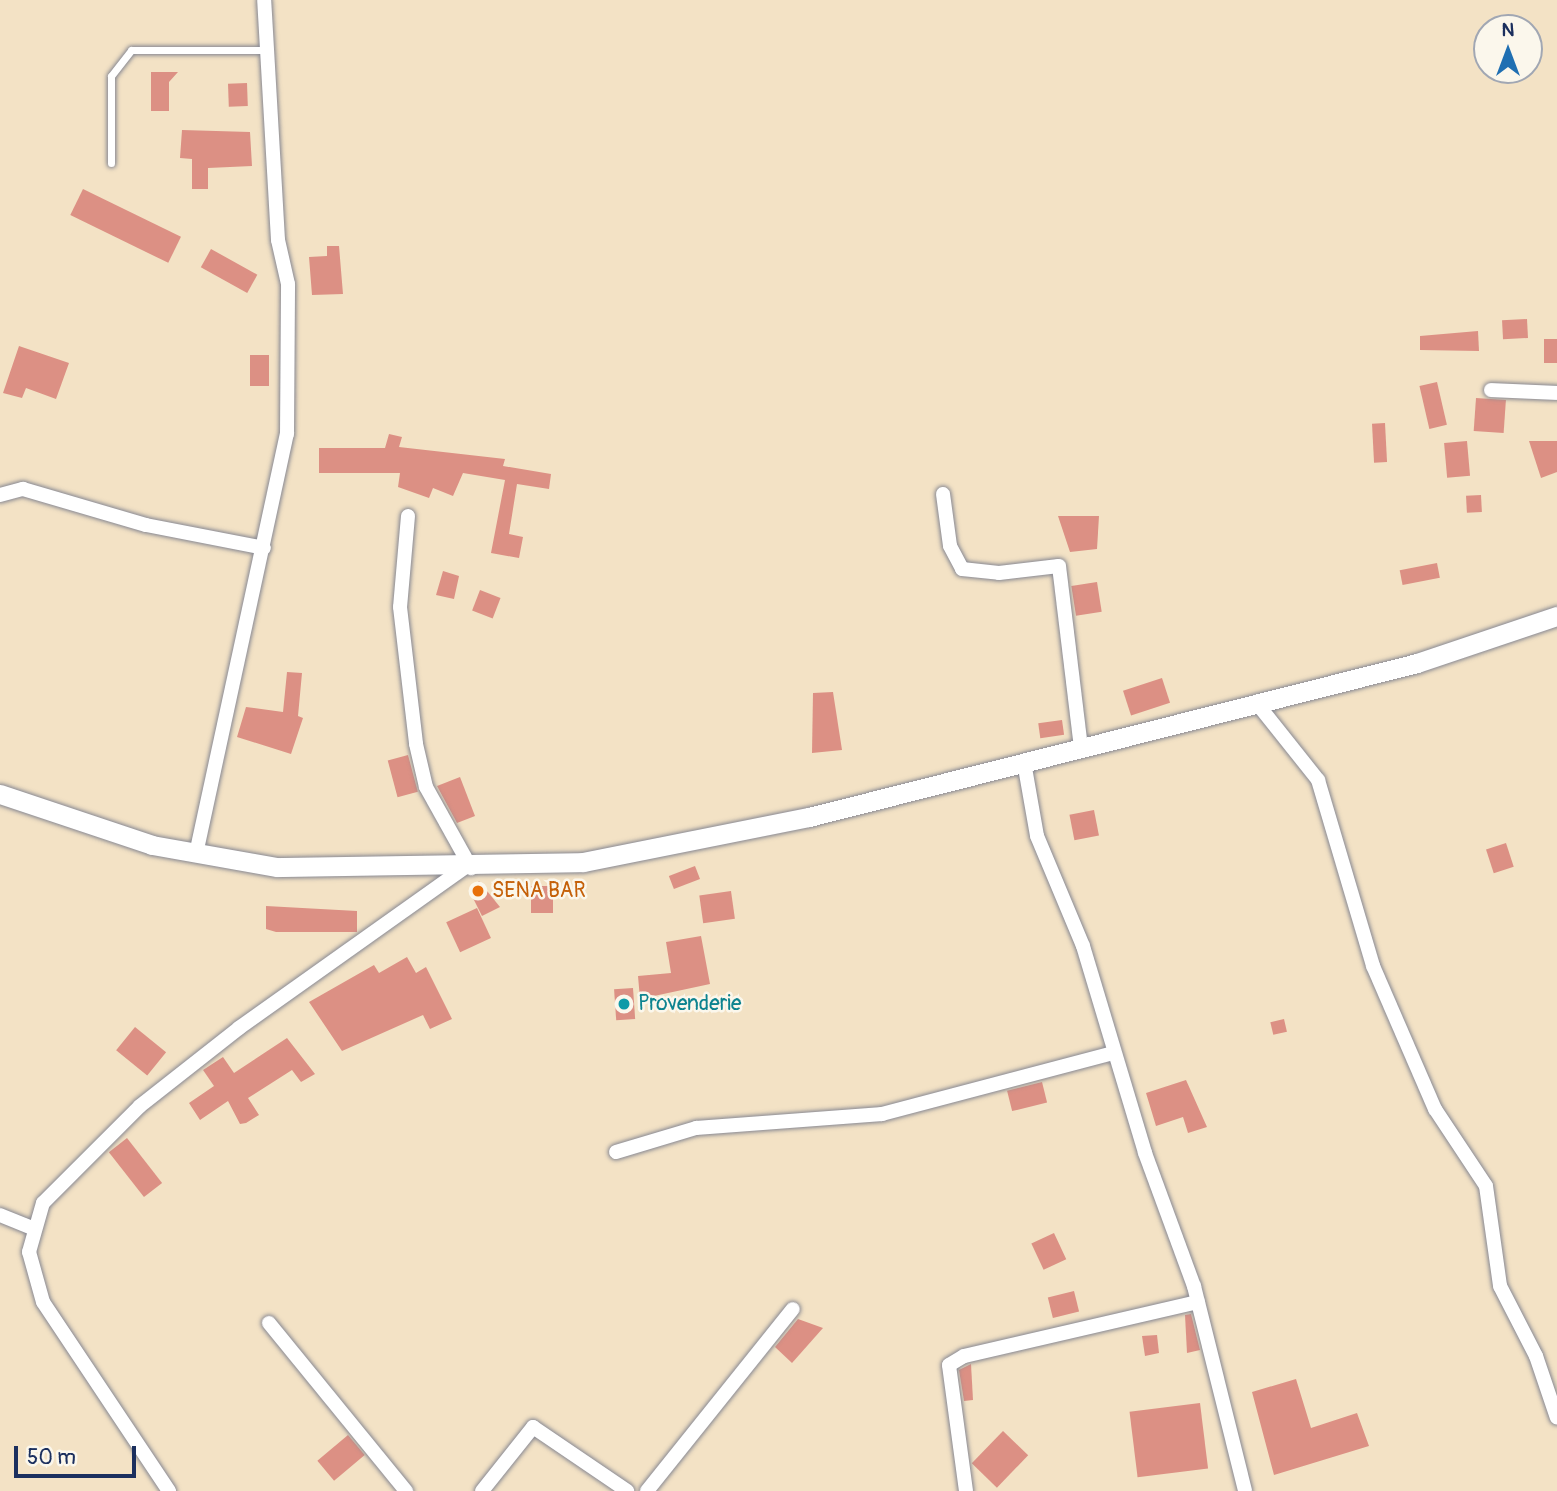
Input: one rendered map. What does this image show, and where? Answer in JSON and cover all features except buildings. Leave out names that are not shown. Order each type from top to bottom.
[{"type":"main road","points":[[0,794],[196,855],[277,867],[468,868],[583,862],[690,844],[1417,663],[1557,615]]},
{"type":"street","points":[[196,855],[287,434],[290,351],[264,0]]},
{"type":"street","points":[[1491,390],[1557,393]]},
{"type":"street","points":[[0,495],[23,489],[146,525],[264,548]]},
{"type":"street","points":[[943,494],[950,546],[962,569],[999,573],[1059,565],[1081,748]]},
{"type":"street","points":[[169,1491],[43,1302],[29,1252],[32,1227],[61,1180],[140,1106],[239,1028],[468,868],[426,787],[415,744],[399,581],[408,516]]},
{"type":"street","points":[[1256,702],[1318,780],[1373,966],[1435,1109],[1486,1186],[1500,1286],[1536,1356],[1557,1418]]},
{"type":"street","points":[[1024,762],[1037,836],[1083,946],[1113,1053],[1198,1302],[1245,1491]]},
{"type":"street","points":[[616,1152],[696,1128],[882,1114],[1113,1053]]},
{"type":"street","points":[[0,1215],[32,1227]]},
{"type":"street","points":[[966,1491],[949,1365],[964,1356],[1198,1302]]},
{"type":"street","points":[[647,1491],[793,1309]]},
{"type":"street","points":[[269,1324],[406,1491]]},
{"type":"street","points":[[481,1491],[533,1427],[627,1491]]},
{"type":"lane","points":[[111,163],[111,76],[131,50],[266,50]]},
{"type":"place","name":"SENA BAR","points":[[478,891]]},
{"type":"place","name":"Provenderie","points":[[624,1004]]}]
